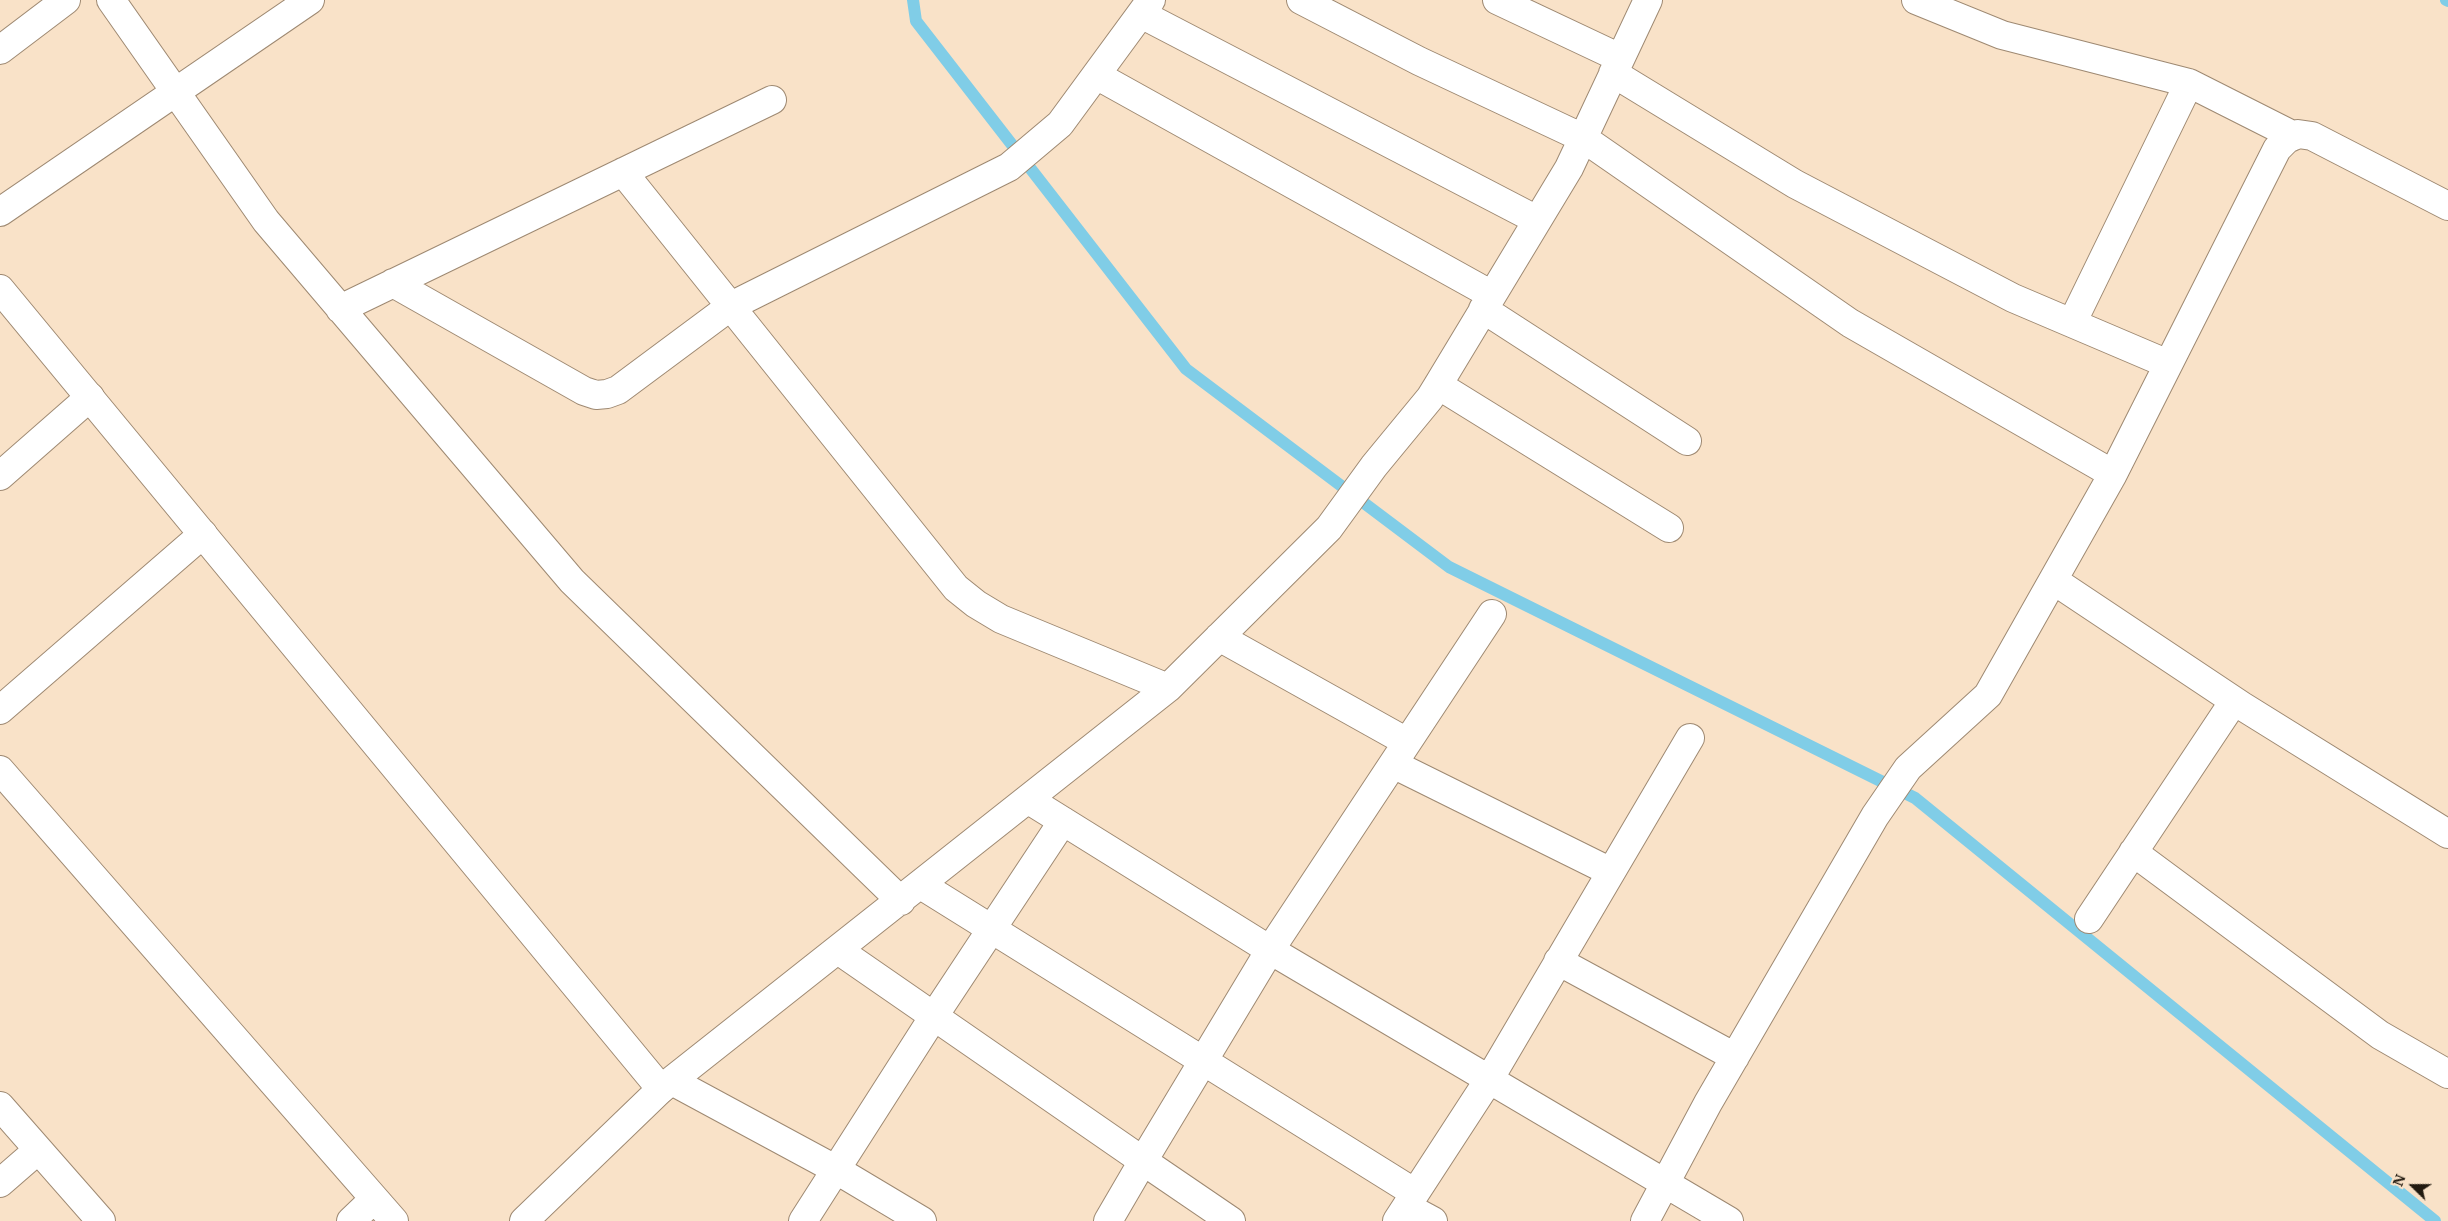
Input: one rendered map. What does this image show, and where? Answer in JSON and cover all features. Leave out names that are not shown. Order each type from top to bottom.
[{"type":"street","points":[[0,50],[66,0]]},
{"type":"street","points":[[110,0],[266,221],[572,582],[911,893],[991,928],[1202,1061],[1406,1207],[1433,1221]]},
{"type":"street","points":[[0,212],[174,91],[310,0]]},
{"type":"street","points":[[1301,0],[1419,61],[1583,138],[1850,323],[2113,474]]},
{"type":"street","points":[[1497,0],[1617,65],[1796,184],[2013,298],[2168,364]]},
{"type":"street","points":[[524,1221],[667,1085],[1168,688],[1329,528],[1374,466],[1430,398],[1438,385],[1569,168],[1648,0]]},
{"type":"street","points":[[1916,0],[2002,34],[2189,83],[2294,136]]},
{"type":"street","points":[[393,284],[584,391],[596,395],[618,390],[731,306],[1009,166],[1054,131],[1096,75],[1142,5],[1537,220]]},
{"type":"street","points":[[1096,75],[1487,302],[1688,441]]},
{"type":"street","points":[[2072,323],[2189,83]]},
{"type":"street","points":[[340,309],[772,100]]},
{"type":"street","points":[[1645,1221],[1735,1057],[1875,816],[1908,768],[1988,695],[2113,474],[2277,149],[2298,134],[2312,136],[2448,206]]},
{"type":"street","points":[[623,172],[956,588],[976,604],[1001,619],[1168,688]]},
{"type":"street","points":[[0,289],[203,534],[667,1085],[836,1169],[922,1221]]},
{"type":"street","points":[[1438,385],[1669,528]]},
{"type":"street","points":[[0,476],[90,398]]},
{"type":"street","points":[[0,710],[203,534]]},
{"type":"street","points":[[2053,580],[2234,701],[2448,834]]},
{"type":"street","points":[[1108,1221],[1270,950],[1492,614]]},
{"type":"street","points":[[1219,637],[1400,753],[1611,872]]},
{"type":"street","points":[[2089,919],[2234,701]]},
{"type":"street","points":[[1406,1207],[1490,1078],[1690,738]]},
{"type":"street","points":[[0,770],[394,1221]]},
{"type":"street","points":[[1029,800],[1270,950],[1490,1078],[1729,1221]]},
{"type":"street","points":[[803,1221],[991,928],[1063,821]]},
{"type":"street","points":[[2133,852],[2380,1036],[2448,1074]]},
{"type":"street","points":[[838,950],[1231,1221]]},
{"type":"street","points":[[1558,961],[1735,1057]]},
{"type":"street","points":[[0,1106],[101,1221]]},
{"type":"street","points":[[0,1183],[38,1150]]},
{"type":"street","points":[[351,1221],[374,1199]]},
{"type":"waterway","points":[[913,0],[916,21],[1186,369],[1449,567],[1915,798],[2435,1221]]}]
